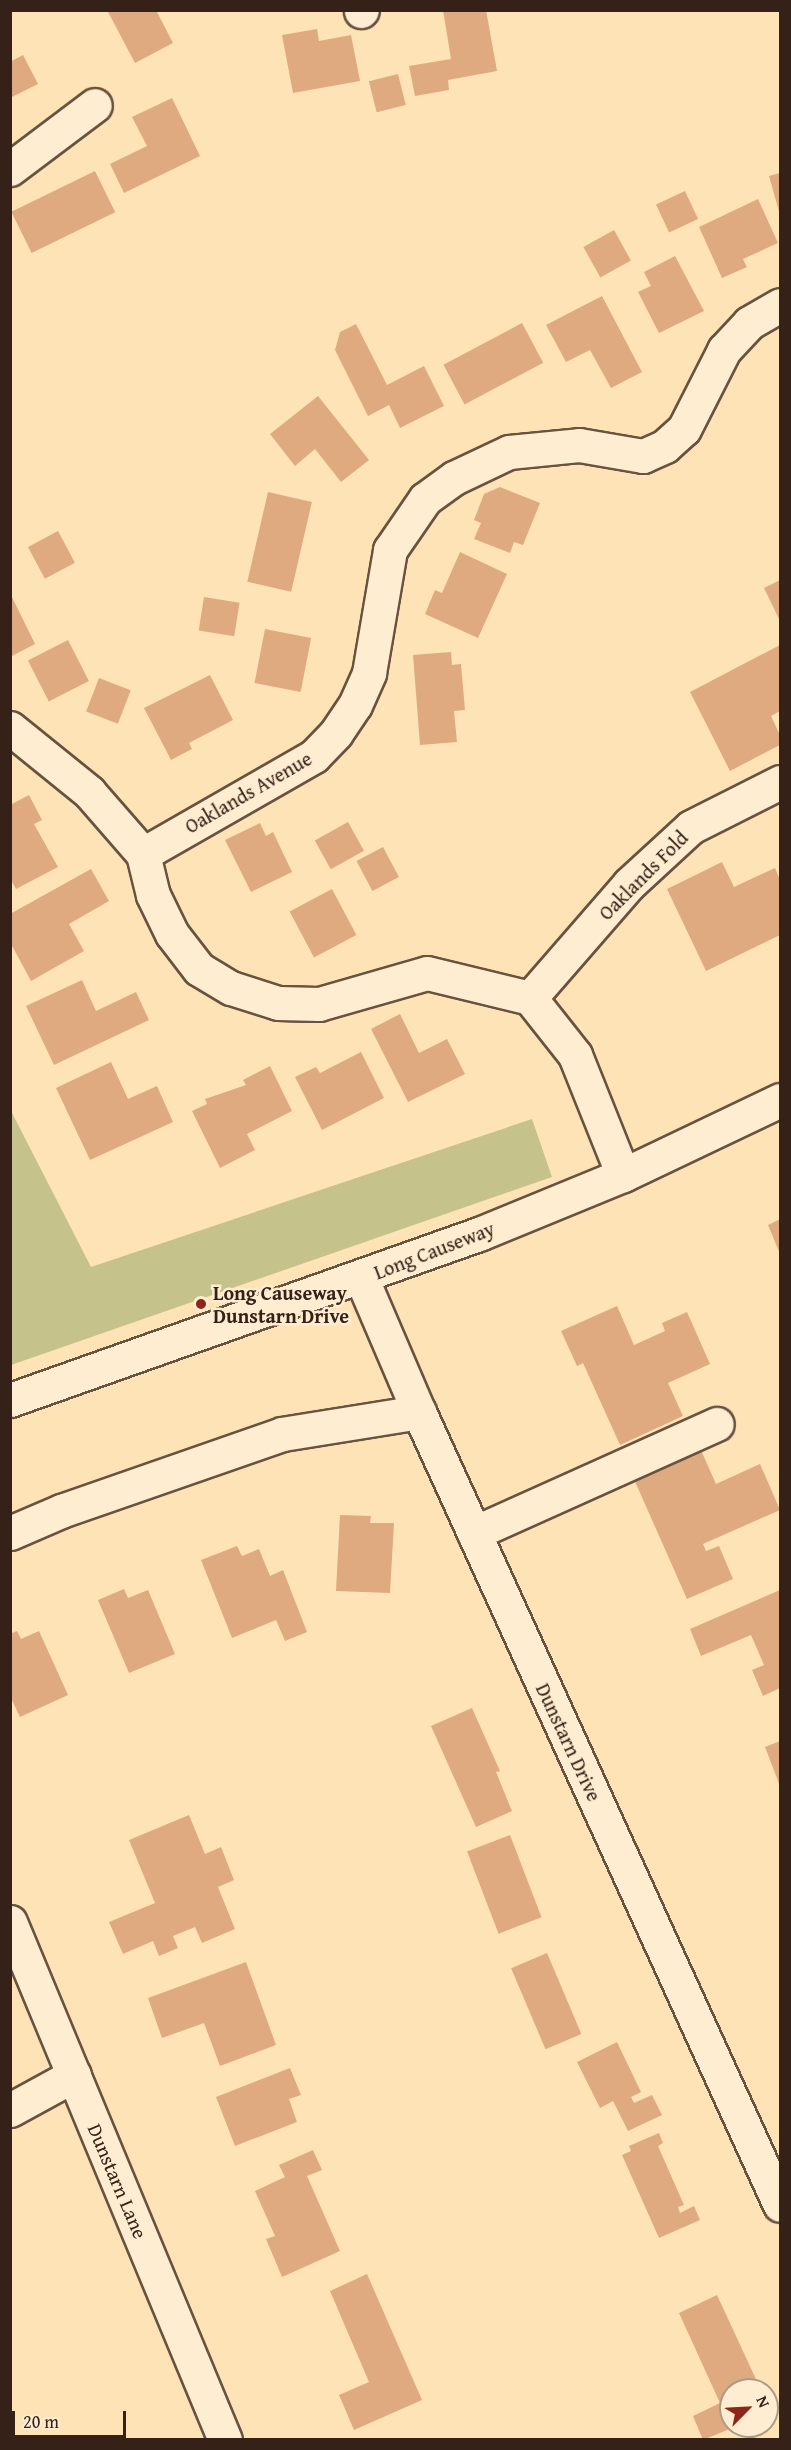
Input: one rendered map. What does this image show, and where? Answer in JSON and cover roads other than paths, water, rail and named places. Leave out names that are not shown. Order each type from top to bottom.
[{"type":"street","points":[[10,169],[95,105]]},
{"type":"street","name":"Oaklands Avenue","points":[[143,854],[314,756],[336,733],[355,705],[369,673],[390,550],[425,499],[454,478],[509,452],[579,445],[643,456],[665,446],[684,429],[724,350],[749,323],[780,305]]},
{"type":"street","points":[[10,728],[89,792],[143,854],[153,895],[172,934],[199,969],[231,988],[278,1003],[319,1004],[427,973],[530,998],[575,1055],[623,1175]]},
{"type":"street","name":"Oaklands Fold","points":[[530,998],[630,884],[691,827],[780,782]]},
{"type":"street","name":"Long Causeway","points":[[10,1400],[362,1277],[623,1175],[780,1100]]},
{"type":"street","name":"Dunstarn Drive","points":[[362,1277],[419,1412],[780,2205]]},
{"type":"street","points":[[10,1533],[61,1511],[282,1434],[419,1412]]},
{"type":"street","points":[[474,1533],[717,1424]]},
{"type":"street","name":"Dunstarn Lane","points":[[10,1922],[225,2439]]},
{"type":"street","points":[[10,2110],[74,2075]]},
{"type":"place","name":"Long Causeway Dunstarn Drive","points":[[201,1304]]}]
